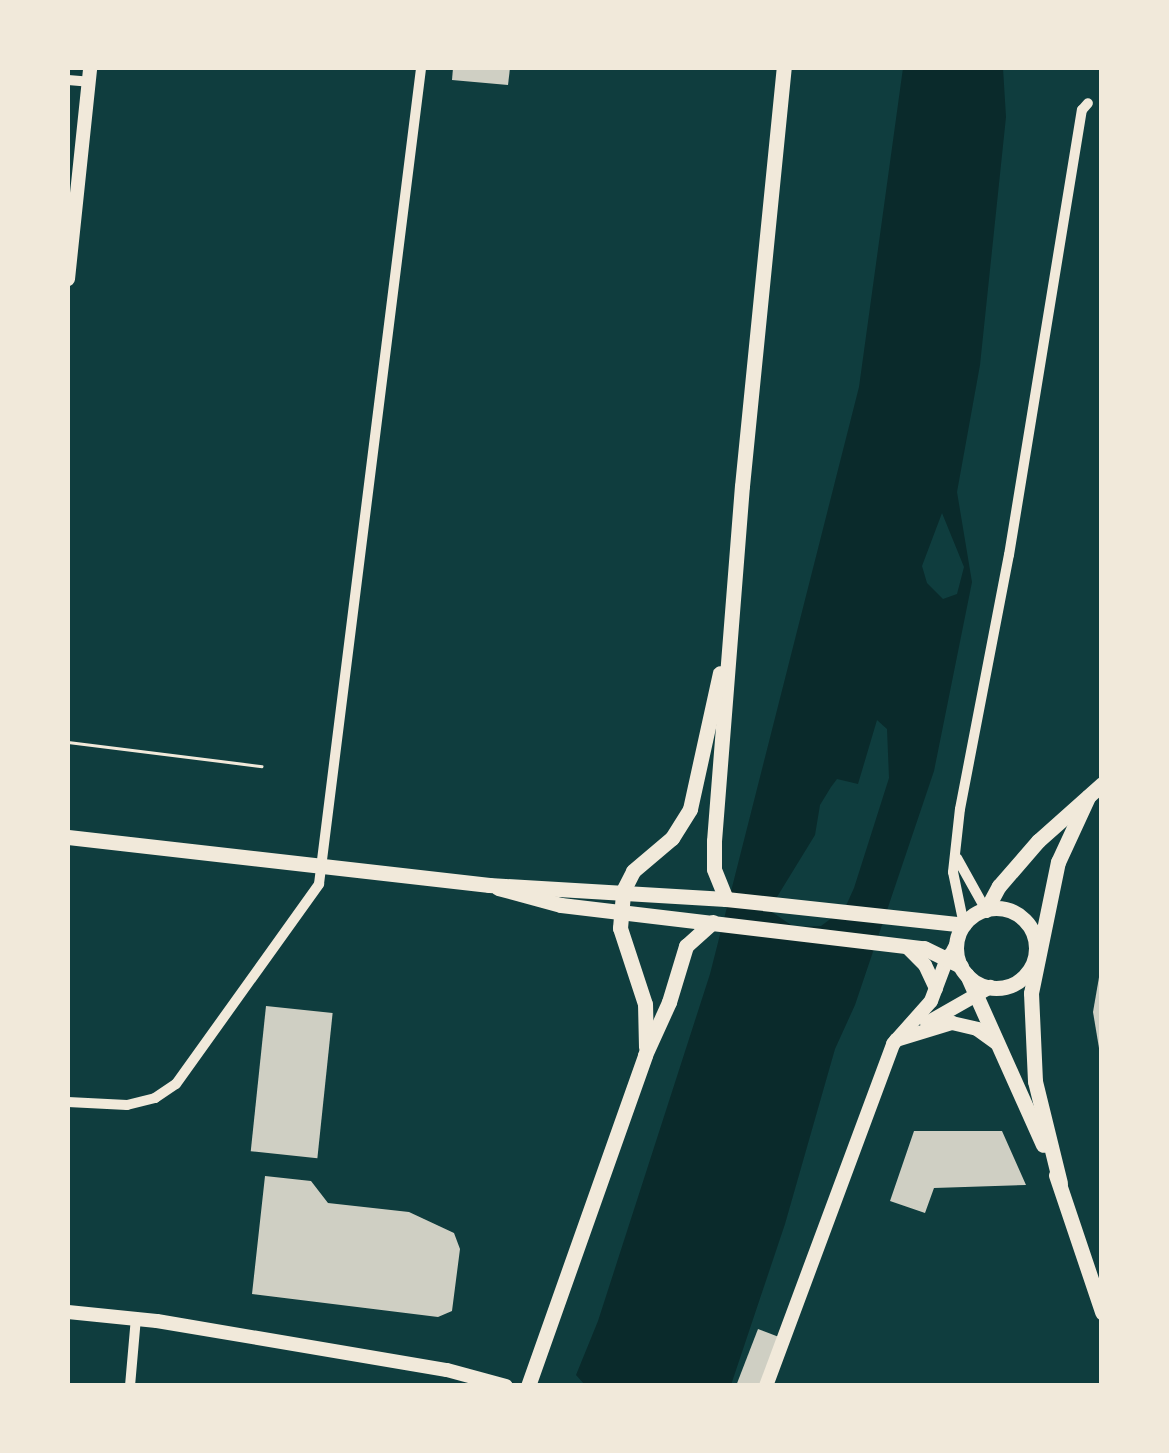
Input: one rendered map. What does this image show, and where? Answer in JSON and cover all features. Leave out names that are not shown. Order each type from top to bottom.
[{"type":"main road","points":[[726,900],[716,878],[713,856],[728,645],[784,68]]},
{"type":"main road","points":[[646,1055],[645,1004],[624,940],[624,891],[633,872],[672,838],[690,809],[728,645]]},
{"type":"main road","points":[[959,966],[961,931],[986,910],[999,886],[1038,841],[1102,784]]},
{"type":"main road","points":[[983,991],[1018,981],[1035,957],[1058,862],[1088,797]]},
{"type":"main road","points":[[68,837],[489,885],[726,900],[961,931]]},
{"type":"main road","points":[[489,885],[525,898],[621,913],[905,947],[959,966],[983,991],[1000,1047],[1060,1183]]},
{"type":"main road","points":[[986,910],[1020,916],[1034,934],[1032,1056],[1060,1183],[1102,1312]]},
{"type":"main road","points":[[528,1386],[686,946],[716,923]]},
{"type":"street","points":[[68,1102],[144,1103],[176,1084],[310,900],[324,866],[345,701],[352,599],[421,68]]},
{"type":"street","points":[[68,80],[90,75],[68,279]]},
{"type":"street","points":[[961,931],[955,895],[960,809],[1010,555],[1082,110],[1088,103]]},
{"type":"street","points":[[958,858],[986,910]]},
{"type":"street","points":[[905,947],[926,965],[936,989]]},
{"type":"street","points":[[766,1386],[896,1040],[924,1013],[936,989],[959,966]]},
{"type":"street","points":[[896,1040],[983,991]]},
{"type":"street","points":[[896,1040],[952,1023],[984,1032],[1000,1047]]},
{"type":"street","points":[[68,1312],[136,1318],[448,1370],[506,1386]]},
{"type":"street","points":[[130,1386],[136,1318]]},
{"type":"path","points":[[68,742],[262,766]]},
{"type":"water","points":[[903,68],[1003,68],[1006,117],[980,365],[957,492],[972,582],[934,771],[855,1005],[835,1049],[785,1224],[731,1385],[585,1385],[576,1375],[598,1321],[710,974],[859,387]],"holes":[[[942,513],[964,567],[957,594],[943,599],[927,583],[922,566]],[[877,720],[887,729],[889,778],[854,888],[845,908],[821,926],[794,927],[769,910],[815,835],[820,805],[831,787],[837,779],[858,784]]]},
{"type":"building","points":[[453,68],[510,68],[508,85],[452,80]]},
{"type":"building","points":[[1102,960],[1102,1053],[1100,1054],[1093,1012]]},
{"type":"building","points":[[266,1006],[333,1013],[317,1158],[251,1151]]},
{"type":"building","points":[[914,1131],[1002,1131],[1026,1185],[934,1188],[925,1213],[890,1201]]},
{"type":"building","points":[[265,1176],[311,1181],[328,1203],[409,1212],[454,1233],[460,1249],[452,1311],[438,1317],[252,1294]]},
{"type":"building","points":[[758,1329],[779,1337],[760,1386],[736,1386]]}]
